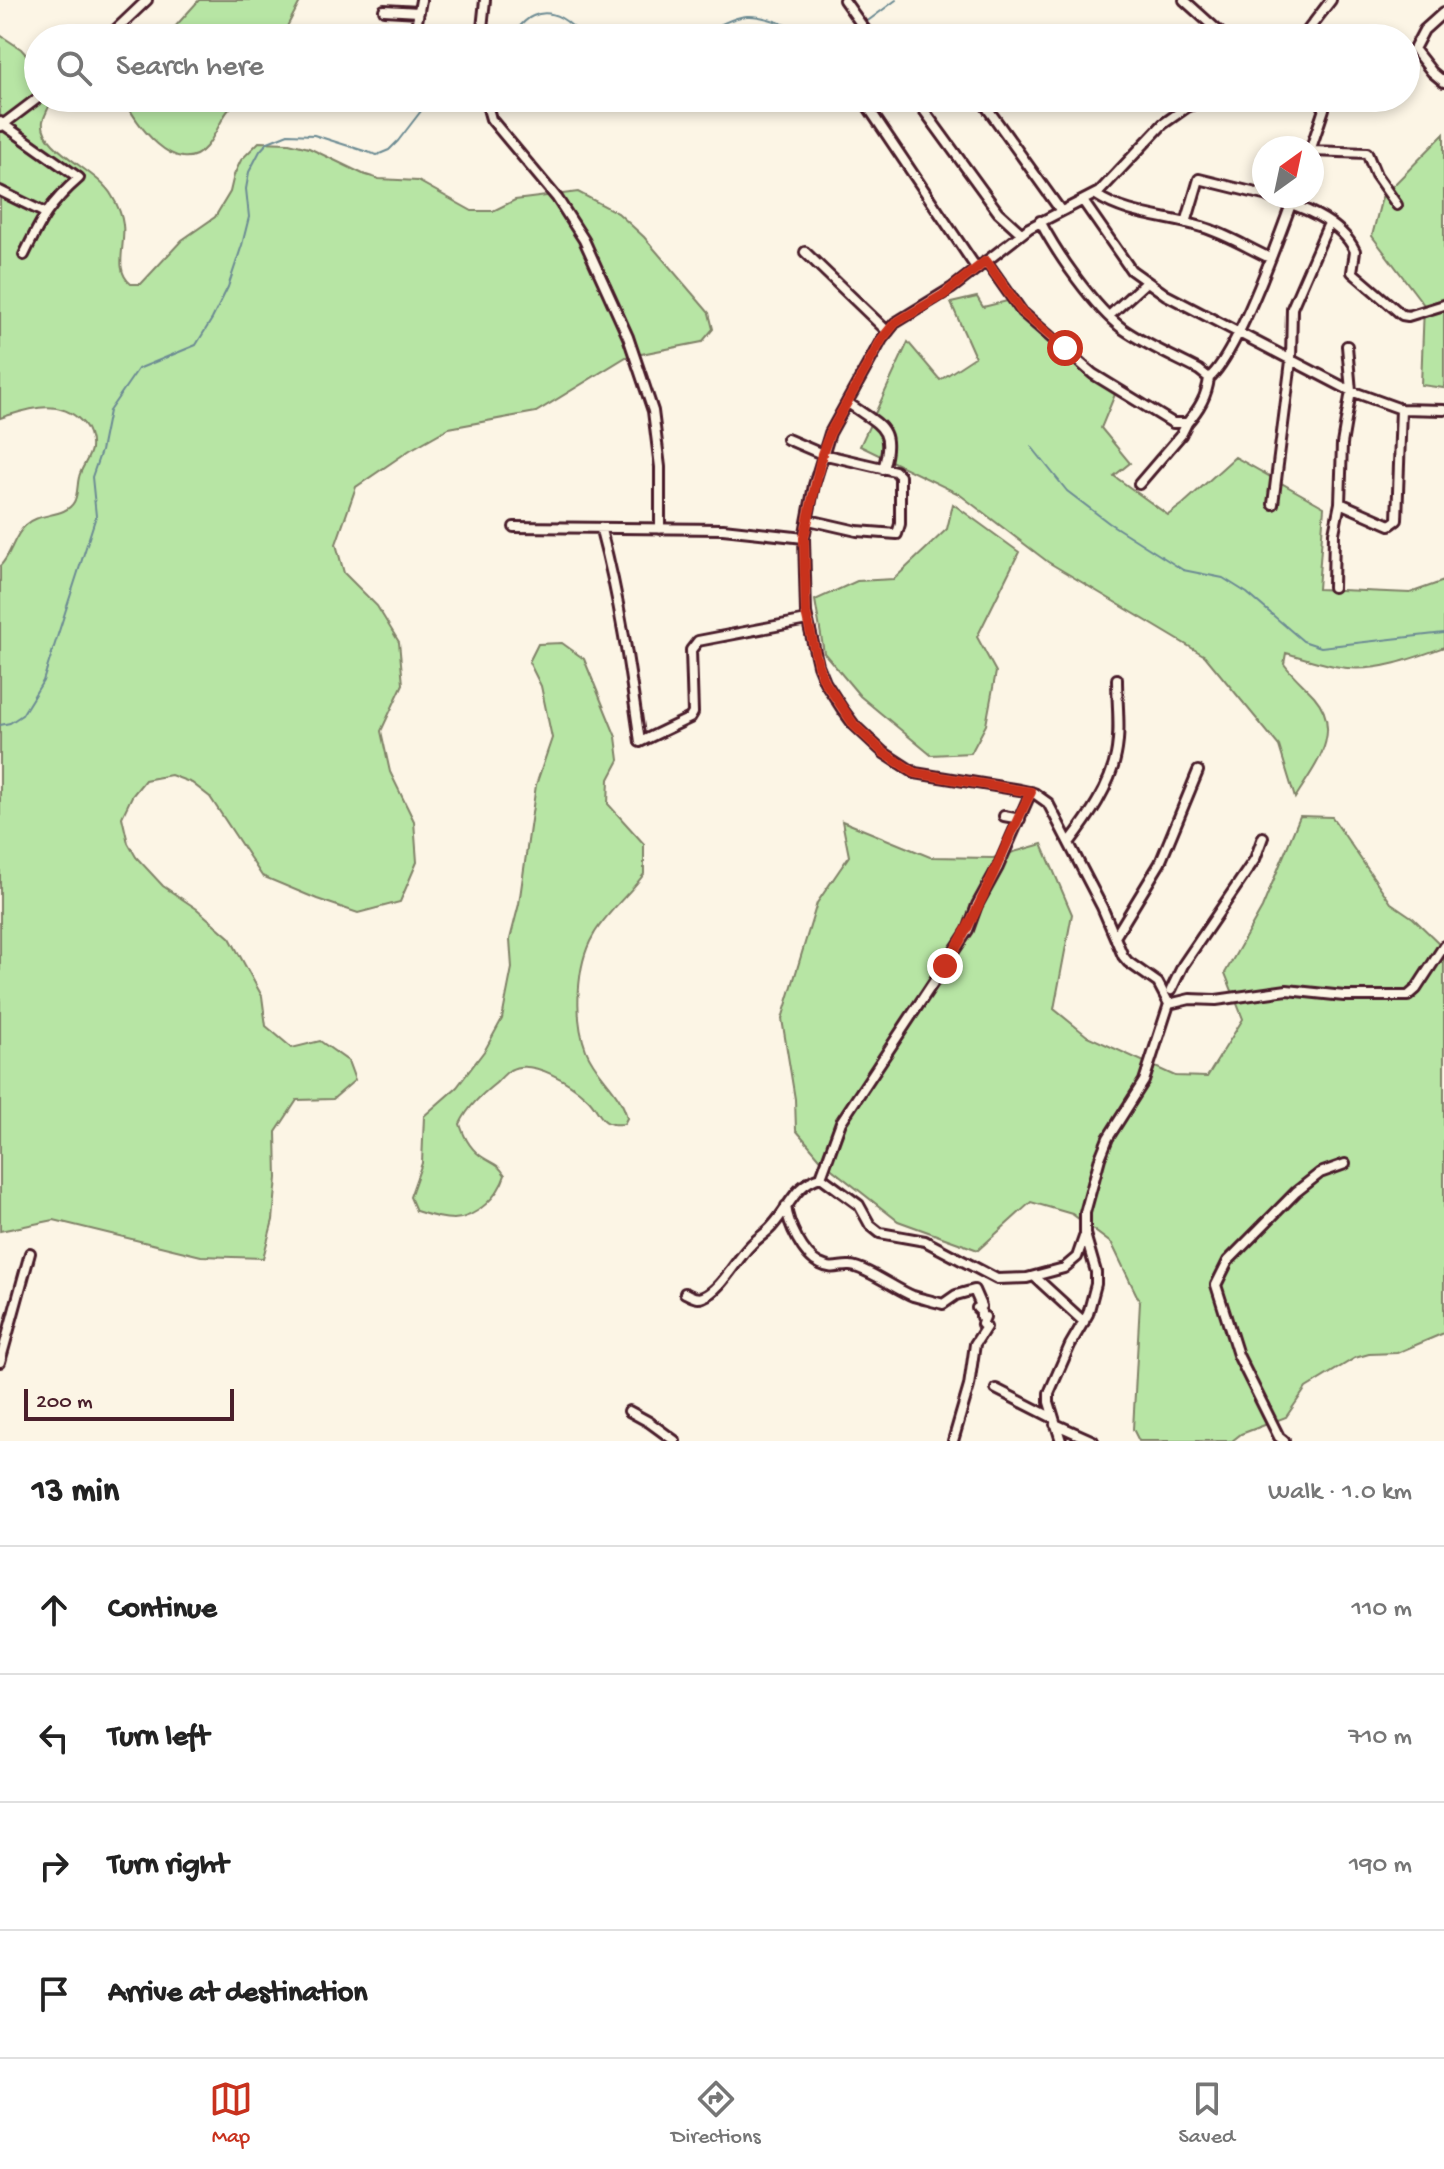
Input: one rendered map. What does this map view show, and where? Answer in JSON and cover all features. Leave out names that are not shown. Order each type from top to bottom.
[{"type":"street","points":[[122,24],[147,0]]},
{"type":"street","points":[[417,24],[421,0]]},
{"type":"street","points":[[482,24],[485,0]]},
{"type":"street","points":[[844,0],[861,24]]},
{"type":"street","points":[[1184,0],[1211,24]]},
{"type":"street","points":[[1313,24],[1331,0]]},
{"type":"street","points":[[384,10],[419,12]]},
{"type":"street","points":[[1420,38],[1444,12]]},
{"type":"street","points":[[1420,57],[1444,82]]},
{"type":"street","points":[[24,108],[1,124],[79,178],[55,198],[24,255]]},
{"type":"street","points":[[489,112],[491,119],[557,198],[584,240],[628,337],[653,411],[660,467],[660,529]]},
{"type":"street","points":[[871,112],[977,269]]},
{"type":"street","points":[[925,112],[998,212],[1021,233]]},
{"type":"street","points":[[990,112],[1061,211]]},
{"type":"street","points":[[1180,112],[1163,124],[1096,195],[1021,233],[943,295],[901,319],[888,332],[847,402],[822,454],[804,538],[807,620],[818,665],[833,696],[854,725],[884,753],[915,773],[1031,792],[1048,803],[1128,962],[1158,983],[1190,999]]},
{"type":"street","points":[[1315,136],[1323,112]]},
{"type":"street","points":[[1324,151],[1367,153],[1376,175],[1397,205]]},
{"type":"street","points":[[1186,223],[1199,179],[1252,192]]},
{"type":"street","points":[[0,191],[45,213]]},
{"type":"street","points":[[1096,195],[1116,206],[1216,232],[1270,258]]},
{"type":"street","points":[[1083,201],[1131,270],[1145,283],[1351,391],[1401,409],[1444,410]]},
{"type":"street","points":[[1139,484],[1181,435],[1207,392],[1209,378],[1218,370],[1237,333],[1289,208]]},
{"type":"street","points":[[1305,208],[1329,223],[1352,244],[1355,251],[1352,272],[1397,312],[1408,316],[1444,305]]},
{"type":"street","points":[[1040,221],[1062,260],[1109,316],[1127,332],[1209,378]]},
{"type":"street","points":[[1273,504],[1291,361],[1292,308],[1329,223]]},
{"type":"street","points":[[805,252],[888,332]]},
{"type":"street","points":[[986,261],[1022,312],[1093,374],[1173,423],[1187,423]]},
{"type":"street","points":[[1109,316],[1145,283]]},
{"type":"street","points":[[1333,587],[1342,444],[1351,391],[1347,346]]},
{"type":"street","points":[[847,402],[884,430],[890,446],[883,469]]},
{"type":"street","points":[[1340,503],[1390,525],[1397,520],[1401,409]]},
{"type":"street","points":[[787,439],[822,454],[895,471],[900,476],[900,524],[897,534],[857,531],[809,520]]},
{"type":"street","points":[[514,527],[723,529],[804,538]]},
{"type":"street","points":[[601,530],[614,576],[626,640],[640,742],[690,718],[693,713],[691,650],[698,641],[807,620]]},
{"type":"street","points":[[1069,843],[1089,817],[1114,764],[1118,732],[1117,679]]},
{"type":"street","points":[[1115,937],[1160,863],[1198,771]]},
{"type":"street","points":[[821,1177],[841,1122],[968,930],[1031,792]]},
{"type":"street","points":[[1004,816],[1020,819]]},
{"type":"street","points":[[1171,990],[1183,965],[1255,859],[1263,837]]},
{"type":"street","points":[[1169,1004],[1190,999],[1216,1000],[1302,990],[1344,996],[1408,996],[1416,989],[1444,946]]},
{"type":"street","points":[[821,1177],[859,1205],[870,1225],[880,1233],[925,1241],[997,1279],[1035,1277],[1056,1271],[1074,1261],[1080,1253],[1085,1234],[1087,1199],[1103,1147],[1144,1081],[1169,1004],[1158,983]]},
{"type":"street","points":[[1284,1441],[1279,1437],[1238,1355],[1216,1285],[1228,1261],[1296,1192],[1320,1173],[1345,1164]]},
{"type":"street","points":[[685,1293],[696,1298],[712,1290],[753,1242],[774,1225],[795,1192],[821,1177]]},
{"type":"street","points":[[786,1205],[787,1218],[803,1251],[820,1264],[837,1269],[850,1266],[893,1284],[910,1295],[943,1304],[956,1295],[974,1290],[981,1306],[977,1308],[981,1317],[985,1317],[982,1324],[986,1327],[975,1344],[969,1386],[953,1441]]},
{"type":"street","points":[[1061,1441],[1049,1393],[1084,1322],[1096,1284],[1096,1272],[1085,1234]]},
{"type":"street","points":[[0,1362],[30,1253]]},
{"type":"street","points":[[1035,1277],[1084,1322]]},
{"type":"street","points":[[996,1389],[1093,1441]]},
{"type":"street","points":[[629,1411],[675,1441]]},
{"type":"green space","points":[[199,0],[301,0],[288,24],[178,24]]},
{"type":"green space","points":[[0,35],[24,52],[24,112],[47,112],[43,121],[44,131],[50,141],[105,186],[114,199],[123,225],[121,264],[131,284],[141,284],[182,240],[215,217],[230,192],[241,160],[259,142],[289,143],[309,148],[379,179],[418,181],[472,211],[493,211],[515,200],[578,192],[618,213],[644,237],[709,313],[713,329],[702,342],[626,357],[536,412],[449,428],[356,487],[336,544],[344,573],[377,606],[399,642],[403,684],[381,731],[390,772],[414,821],[417,862],[400,902],[358,913],[262,876],[210,797],[192,783],[171,775],[145,780],[132,796],[122,817],[128,843],[136,857],[163,886],[197,909],[230,938],[262,996],[266,1026],[292,1048],[320,1041],[348,1061],[355,1080],[333,1099],[297,1100],[276,1132],[277,1178],[273,1220],[263,1258],[201,1256],[54,1220],[0,1231],[0,566],[26,525],[38,518],[65,511],[74,502],[91,445],[83,424],[62,410],[42,408],[0,418]]},
{"type":"green space","points":[[131,112],[227,112],[206,147],[195,156],[182,157],[170,153]]},
{"type":"green space","points":[[1444,134],[1444,388],[1421,385],[1424,305],[1372,236],[1382,197]]},
{"type":"green space","points":[[977,297],[983,307],[1007,301],[1069,362],[1116,392],[1101,428],[1130,463],[1114,476],[1168,515],[1235,457],[1324,507],[1318,589],[1410,593],[1444,581],[1444,647],[1372,668],[1332,666],[1286,653],[1284,664],[1314,696],[1323,709],[1327,723],[1327,736],[1318,762],[1295,798],[1279,746],[1205,656],[1048,562],[959,494],[860,446],[908,342],[940,380],[975,357],[951,303]]},
{"type":"green space","points":[[953,504],[1019,552],[977,637],[996,672],[986,725],[971,753],[931,755],[860,696],[824,653],[815,600],[857,581],[894,579],[947,529]]},
{"type":"green space","points":[[562,643],[584,659],[616,737],[619,760],[609,779],[608,804],[644,844],[644,874],[604,920],[587,948],[580,977],[578,1008],[582,1037],[590,1059],[619,1100],[627,1118],[624,1124],[605,1121],[587,1098],[551,1074],[529,1067],[510,1070],[475,1102],[460,1124],[472,1148],[505,1175],[502,1183],[486,1204],[471,1215],[454,1219],[435,1216],[416,1211],[410,1197],[422,1163],[424,1116],[457,1087],[485,1050],[502,1019],[512,968],[510,939],[519,904],[536,785],[552,738],[541,686],[529,662],[538,644]]},
{"type":"green space","points":[[1300,816],[1332,817],[1391,903],[1413,918],[1444,948],[1444,1333],[1397,1353],[1355,1358],[1306,1388],[1286,1417],[1241,1434],[1232,1441],[1139,1441],[1133,1429],[1140,1302],[1112,1244],[1072,1214],[1031,1202],[978,1250],[898,1221],[824,1163],[796,1130],[795,1099],[782,1019],[817,903],[849,856],[842,821],[930,857],[993,858],[1042,844],[1072,914],[1054,1009],[1087,1036],[1175,1076],[1207,1077],[1243,1019],[1225,973],[1262,908]]},
{"type":"waterway","points":[[865,23],[896,0]]},
{"type":"waterway","points":[[522,24],[540,14],[555,15],[569,24]]},
{"type":"waterway","points":[[722,24],[747,16],[782,24]]},
{"type":"waterway","points":[[0,725],[22,715],[43,681],[96,516],[92,477],[109,411],[138,369],[196,345],[212,319],[228,287],[242,245],[249,217],[246,189],[249,172],[260,151],[268,142],[288,134],[314,135],[377,155],[389,150],[420,112]]},
{"type":"waterway","points":[[1031,446],[1067,491],[1109,523],[1183,570],[1223,578],[1247,593],[1303,641],[1321,647],[1444,633]]},
{"type":"route","points":[[945,966],[968,930],[1031,792],[915,773],[868,739],[833,696],[818,665],[806,613],[804,538],[814,485],[830,433],[882,339],[895,323],[943,295],[986,261],[1022,312],[1065,348]]}]
